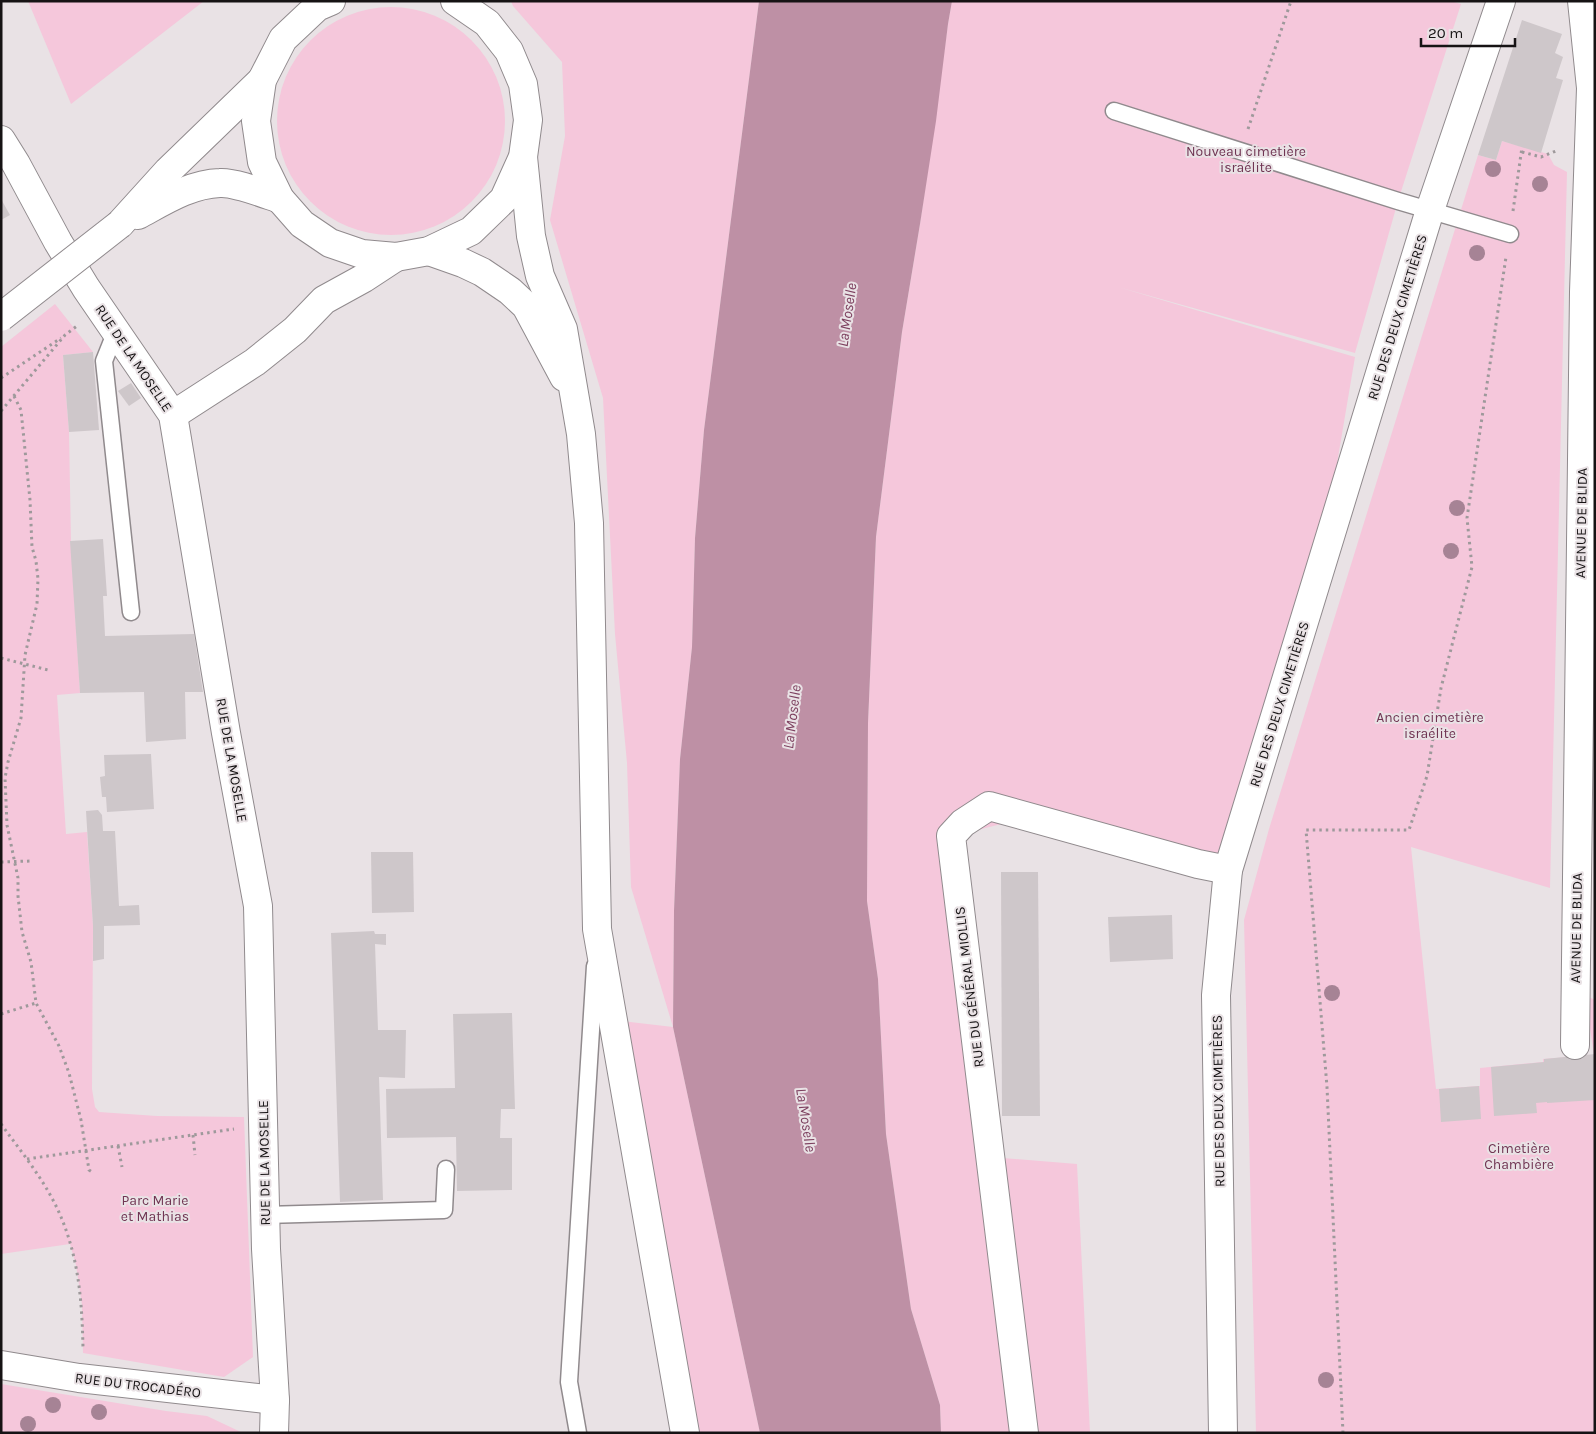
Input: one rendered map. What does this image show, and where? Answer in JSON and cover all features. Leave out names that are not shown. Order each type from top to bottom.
[{"type":"street","points":[[331,1],[317,7],[283,39],[262,80],[256,121],[262,162],[280,199],[302,224],[330,242],[362,254],[396,257],[429,251],[471,231],[504,199],[523,157]]},
{"type":"street","points":[[455,1],[483,12],[509,51],[523,84],[528,120],[523,157],[531,236],[540,276],[563,329],[577,402],[589,523],[597,929],[686,1433]]},
{"type":"street","name":"RUE DES DEUX CIMETIÈRES","points":[[1223,1433],[1216,995],[1228,870],[1430,210],[1501,1]]},
{"type":"street","name":"AVENUE DE BLIDA","points":[[1575,1045],[1590,293],[1588,158],[1593,97],[1582,1]]},
{"type":"street","points":[[1,317],[120,224],[168,171],[262,80]]},
{"type":"street","name":"RUE DE LA MOSELLE","points":[[1,140],[58,242],[100,308],[173,415],[226,733],[258,906],[265,1214],[275,1400],[274,1433]]},
{"type":"street","points":[[120,224],[182,191],[221,183],[254,190],[280,199]]},
{"type":"street","points":[[429,251],[482,272],[510,291],[526,306],[577,402]]},
{"type":"street","points":[[173,415],[255,362],[295,330],[324,300],[364,278],[396,257]]},
{"type":"street","name":"RUE DU GÉNÉRAL MIOLLIS","points":[[1024,1433],[951,836],[963,823],[989,806],[1198,864],[1228,870]]},
{"type":"street","name":"RUE DU TROCADÉRO","points":[[1,1365],[78,1378],[259,1400],[275,1400]]},
{"type":"lane","points":[[1114,111],[1388,198],[1510,234]]},
{"type":"lane","points":[[116,331],[104,361],[131,612]]},
{"type":"lane","points":[[578,1433],[569,1382],[597,929]]},
{"type":"lane","points":[[265,1214],[444,1210],[446,1169]]},
{"type":"path","points":[[1241,151],[1291,1]]},
{"type":"path","points":[[1343,1433],[1326,1087],[1306,830],[1409,830],[1427,776],[1441,688],[1472,567],[1467,518],[1522,147]]},
{"type":"path","points":[[1522,152],[1541,158],[1556,151],[1588,158]]},
{"type":"path","points":[[1,378],[65,336],[100,308]]},
{"type":"path","points":[[1,411],[65,336]]},
{"type":"path","points":[[14,396],[21,410],[30,500],[32,547],[38,579],[36,604],[24,665],[21,718],[5,778],[7,825],[18,878],[22,932],[31,962],[36,1003],[59,1046],[69,1073],[77,1101],[89,1170],[92,1172]]},
{"type":"path","points":[[1,658],[48,670]]},
{"type":"path","points":[[1,862],[32,861]]},
{"type":"path","points":[[1,1014],[36,1003]]},
{"type":"path","points":[[1,1124],[27,1159],[50,1196],[60,1216],[76,1265],[82,1305],[83,1353],[78,1378]]},
{"type":"path","points":[[27,1159],[263,1125]]},
{"type":"path","points":[[193,1135],[195,1155]]},
{"type":"path","points":[[118,1146],[122,1167]]},
{"type":"green space","points":[[28,1],[204,1],[71,104]]},
{"type":"green space","points":[[511,1],[759,1],[704,430],[695,538],[692,647],[680,759],[674,911],[673,1027],[631,887],[627,763],[615,634],[603,398],[550,220],[565,136],[562,62],[513,6]]},
{"type":"green space","name":"Nouveau cimetière israélite","points":[[952,1],[1451,1],[1461,4],[1398,201],[1355,353],[1118,287],[1355,357],[1318,576],[1228,870],[1013,821],[966,833],[953,849],[990,1157],[1077,1164],[1090,1433],[941,1433],[940,1405],[911,1309],[886,1134],[878,979],[867,901],[868,723],[876,537],[902,332],[920,224]]},
{"type":"green space","points":[[380,7],[402,7],[424,12],[445,20],[472,40],[492,67],[503,99],[505,121],[503,143],[492,175],[472,202],[445,222],[424,230],[402,235],[380,235],[358,230],[337,222],[310,202],[290,175],[282,154],[277,132],[277,110],[282,88],[290,67],[310,40],[337,20],[358,12]]},
{"type":"green space","name":"Ancien cimetière israélite","points":[[1502,141],[1548,154],[1554,165],[1567,172],[1550,888],[1411,847],[1436,1089],[1480,1086],[1480,1068],[1543,1062],[1543,1059],[1594,1055],[1585,995],[1595,1000],[1595,1433],[1256,1433],[1244,920],[1269,829],[1478,155],[1496,160]]},
{"type":"green space","name":"Parc Marie et Mathias","points":[[55,304],[93,352],[63,355],[69,432],[71,542],[80,693],[57,695],[66,834],[87,832],[93,926],[92,1089],[95,1107],[99,1112],[157,1116],[244,1117],[253,1357],[224,1377],[83,1353],[82,1305],[76,1265],[70,1244],[1,1254],[1,347]]},
{"type":"green space","points":[[613,1020],[673,1027],[760,1433],[685,1433]]},
{"type":"green space","points":[[1,1384],[207,1416],[243,1433],[1,1433]]},
{"type":"water","name":"La Moselle","points":[[759,1],[952,1],[936,121],[902,332],[876,537],[868,723],[867,901],[878,979],[886,1134],[911,1309],[940,1405],[941,1433],[760,1433],[673,1027],[674,911],[680,759],[692,647],[695,538],[704,430]]},
{"type":"building","points":[[1522,20],[1562,34],[1555,53],[1563,57],[1556,78],[1563,80],[1541,153],[1502,141],[1496,160],[1478,155]]},
{"type":"building","points":[[1,199],[10,215],[1,220]]},
{"type":"building","points":[[93,352],[99,430],[69,432],[63,355]]},
{"type":"building","points":[[131,383],[141,398],[129,406],[118,391]]},
{"type":"building","points":[[103,539],[107,596],[103,596],[105,636],[194,634],[203,692],[185,692],[186,739],[146,742],[144,692],[80,693],[70,541]]},
{"type":"building","points":[[151,754],[154,809],[107,812],[106,797],[102,797],[100,777],[105,776],[104,755]]},
{"type":"building","points":[[98,810],[102,815],[103,831],[115,831],[119,906],[139,905],[140,925],[104,926],[104,959],[93,961],[93,926],[86,811]]},
{"type":"building","points":[[371,852],[413,852],[414,912],[372,913]]},
{"type":"building","points":[[1001,872],[1038,872],[1040,1116],[1002,1116]]},
{"type":"building","points":[[1172,915],[1173,959],[1110,962],[1108,917]]},
{"type":"building","points":[[374,931],[375,934],[386,934],[386,945],[375,944],[378,1030],[406,1030],[405,1078],[379,1077],[383,1200],[340,1202],[331,933]]},
{"type":"building","points":[[512,1013],[515,1109],[501,1109],[500,1138],[512,1138],[512,1190],[457,1191],[456,1137],[387,1138],[386,1089],[455,1088],[453,1014]]},
{"type":"building","points":[[1595,1054],[1595,1100],[1536,1103],[1537,1113],[1494,1116],[1491,1067],[1544,1062],[1544,1059]]},
{"type":"building","points":[[1479,1086],[1481,1119],[1441,1122],[1439,1089]]},
{"type":"park label","name":"Cimetière Chambière","points":[[1519,1156]]}]
